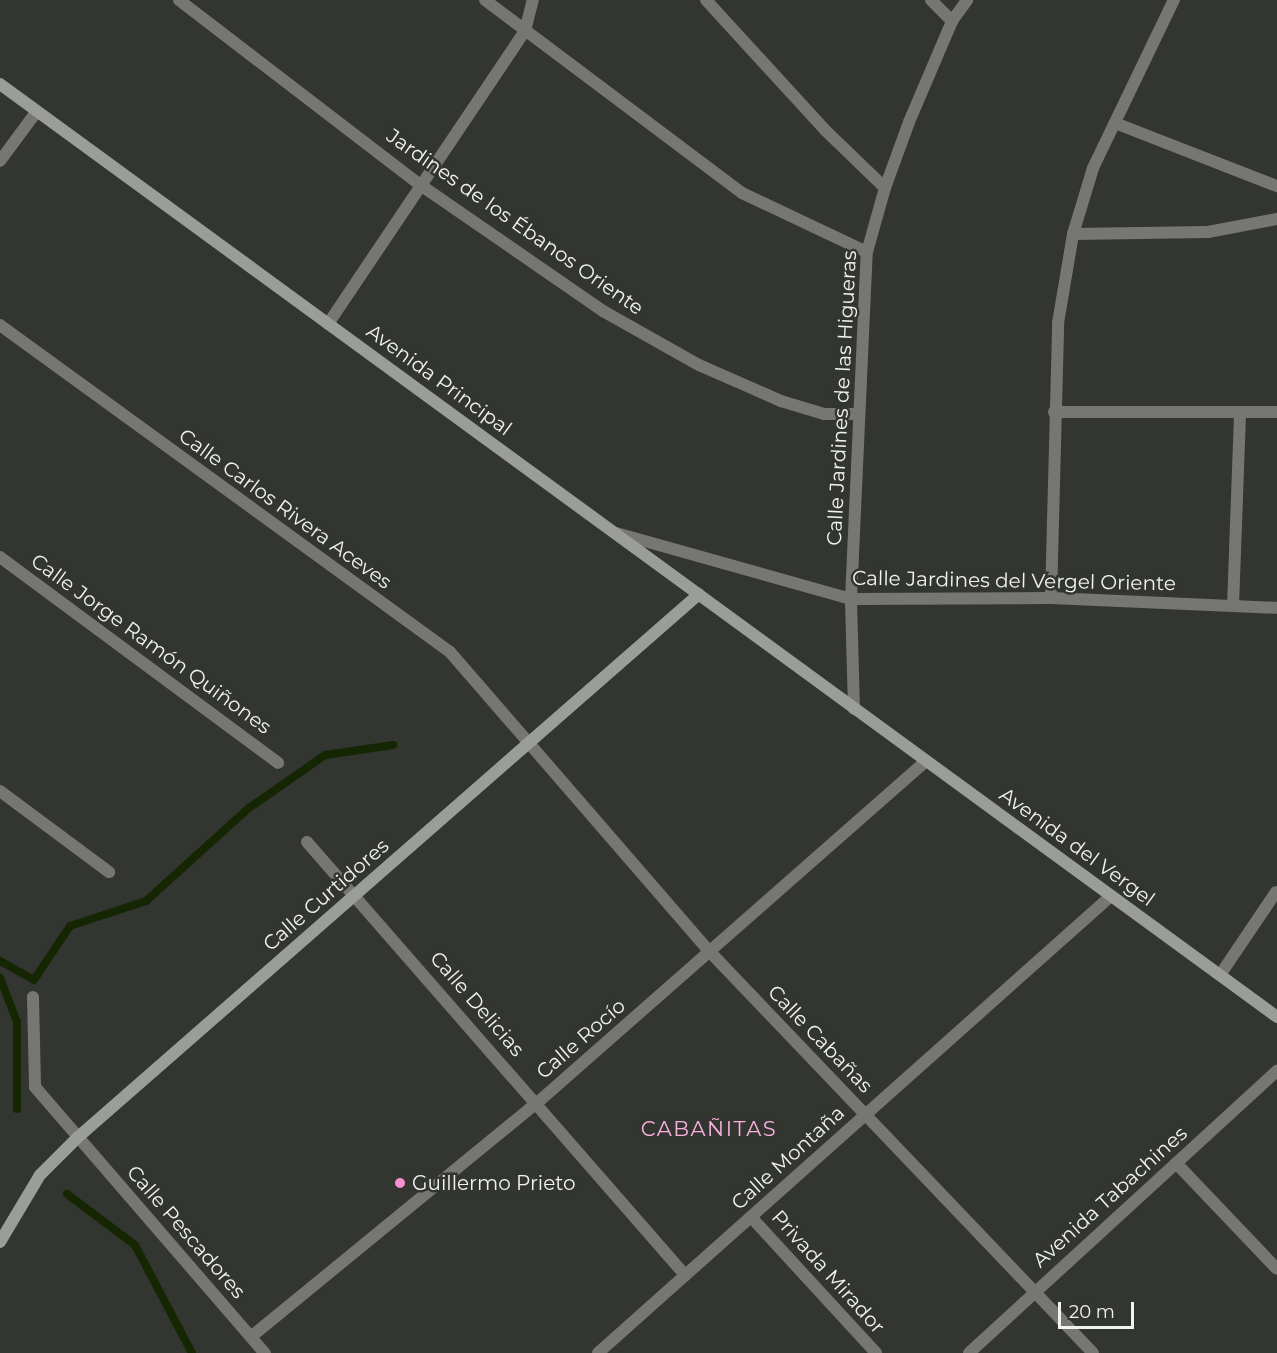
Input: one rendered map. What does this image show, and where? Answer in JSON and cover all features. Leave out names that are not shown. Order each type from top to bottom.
[{"type":"street","name":"Jardines de los Ébanos Oriente","points":[[179,0],[419,184],[603,311],[699,365],[802,407],[824,414],[859,414]]},
{"type":"street","points":[[485,0],[742,193],[867,252]]},
{"type":"street","points":[[328,324],[419,184],[525,31],[533,0]]},
{"type":"street","points":[[706,0],[825,130],[885,188]]},
{"type":"street","points":[[931,0],[952,21]]},
{"type":"street","name":"Calle Jardines de las Higueras","points":[[854,709],[851,599],[867,252],[885,188],[952,21],[967,0]]},
{"type":"street","points":[[1052,598],[1054,412],[1058,323],[1073,234],[1093,168],[1174,0]]},
{"type":"street","name":"Avenida Principal","points":[[0,84],[854,709]]},
{"type":"street","points":[[0,161],[37,111]]},
{"type":"street","points":[[1115,123],[1277,186]]},
{"type":"street","points":[[1073,234],[1208,232],[1277,219]]},
{"type":"street","name":"Calle Carlos Rivera Aceves","points":[[0,326],[450,652],[529,743]]},
{"type":"street","points":[[1054,412],[1277,412]]},
{"type":"street","points":[[1233,606],[1240,412]]},
{"type":"street","name":"Calle Jardines del Vergel Oriente","points":[[615,533],[851,599],[1052,598],[1277,608]]},
{"type":"street","name":"Calle Jorge Ramón Quiñones","points":[[0,557],[278,763]]},
{"type":"street","name":"Calle Curtidores","points":[[0,1242],[40,1175],[77,1138],[699,594]]},
{"type":"street","name":"Avenida del Vergel","points":[[854,709],[1277,1017]]},
{"type":"street","name":"Calle Cabañas","points":[[529,743],[711,953],[1094,1353]]},
{"type":"street","name":"Calle Rocío","points":[[252,1336],[537,1103],[711,953],[926,761]]},
{"type":"street","points":[[0,791],[109,872]]},
{"type":"street","name":"Calle Delicias","points":[[307,842],[356,894],[685,1275]]},
{"type":"street","points":[[1220,975],[1276,892]]},
{"type":"street","name":"Calle Montaña","points":[[598,1353],[1111,896]]},
{"type":"street","name":"Calle Pescadores","points":[[33,997],[35,1087],[265,1353]]},
{"type":"street","name":"Avenida Tabachines","points":[[969,1353],[1277,1071]]},
{"type":"street","points":[[1176,1163],[1277,1269]]},
{"type":"street","name":"Privada Mirador","points":[[751,1216],[876,1353]]},
{"type":"waterway","points":[[0,961],[34,980],[70,926],[146,901],[249,808],[325,755],[393,745]]},
{"type":"waterway","points":[[0,978],[17,1022],[17,1109]]},
{"type":"waterway","points":[[67,1194],[135,1245],[192,1353]]},
{"type":"place","name":"Guillermo Prieto","points":[[400,1183]]},
{"type":"district","name":"CABAÑITAS","points":[[709,1129]]}]
